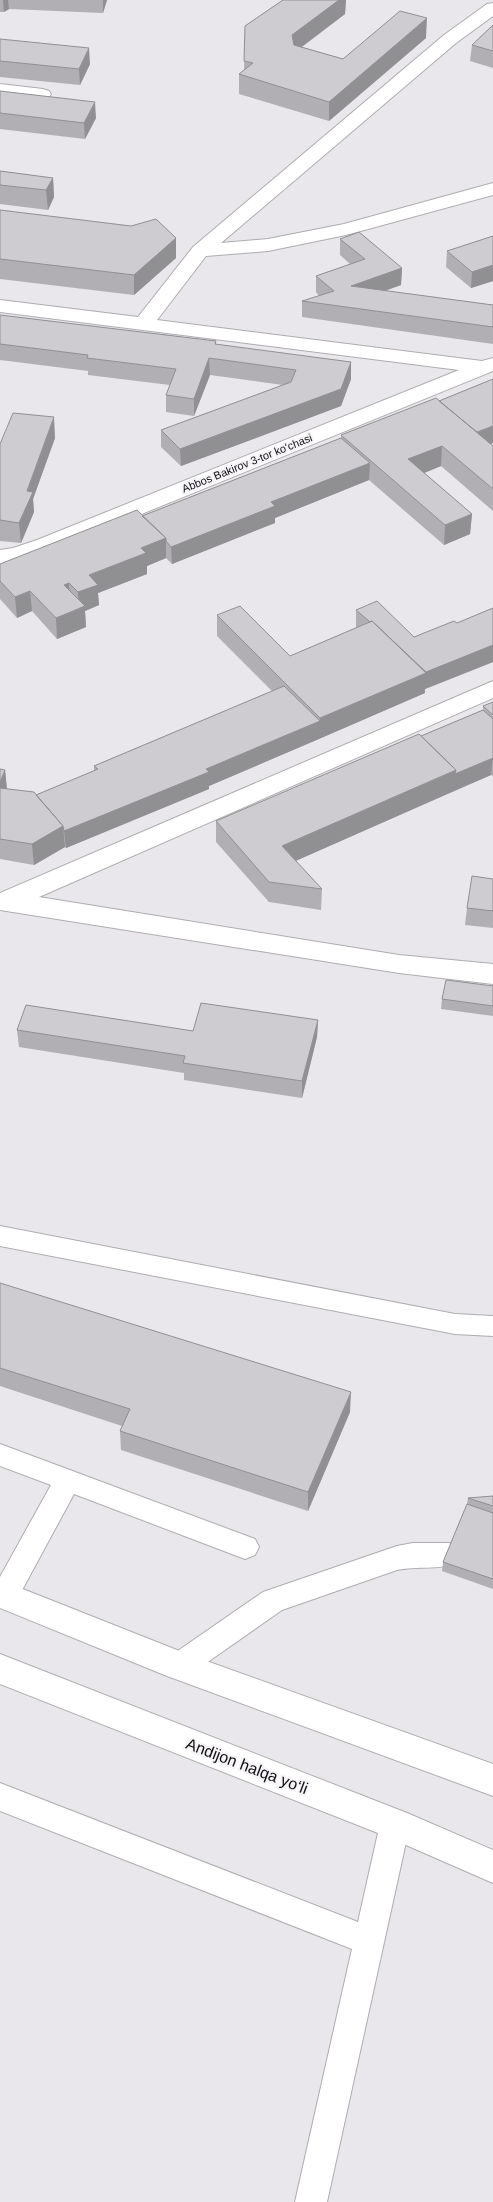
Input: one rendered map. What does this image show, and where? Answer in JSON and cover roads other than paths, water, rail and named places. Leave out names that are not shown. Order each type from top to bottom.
[{"type":"main road","points":[[143,324],[200,251],[450,39],[493,8]]},
{"type":"main road","points":[[200,251],[268,245],[346,229],[493,189]]},
{"type":"main road","points":[[0,306],[489,366]]},
{"type":"main road","name":"Abbos Bakirov 3-tor koʻchasi","points":[[0,556],[16,555],[45,545],[489,366]]},
{"type":"main road","points":[[2,901],[493,689]]},
{"type":"main road","points":[[2,901],[399,964],[493,974]]},
{"type":"main road","points":[[2,1595],[179,1666],[493,1780]]},
{"type":"main road","name":"Andijon halqa yo‘li","points":[[0,1669],[395,1824],[493,1866]]},
{"type":"lane","points":[[0,89],[43,94]]},
{"type":"lane","points":[[0,1236],[455,1324],[493,1326]]},
{"type":"lane","points":[[0,1455],[245,1547]]},
{"type":"lane","points":[[2,1595],[68,1480]]},
{"type":"lane","points":[[179,1666],[273,1602],[397,1558],[413,1555],[449,1555]]},
{"type":"lane","points":[[0,1797],[369,1940]]},
{"type":"lane","points":[[311,2202],[395,1824]]}]
